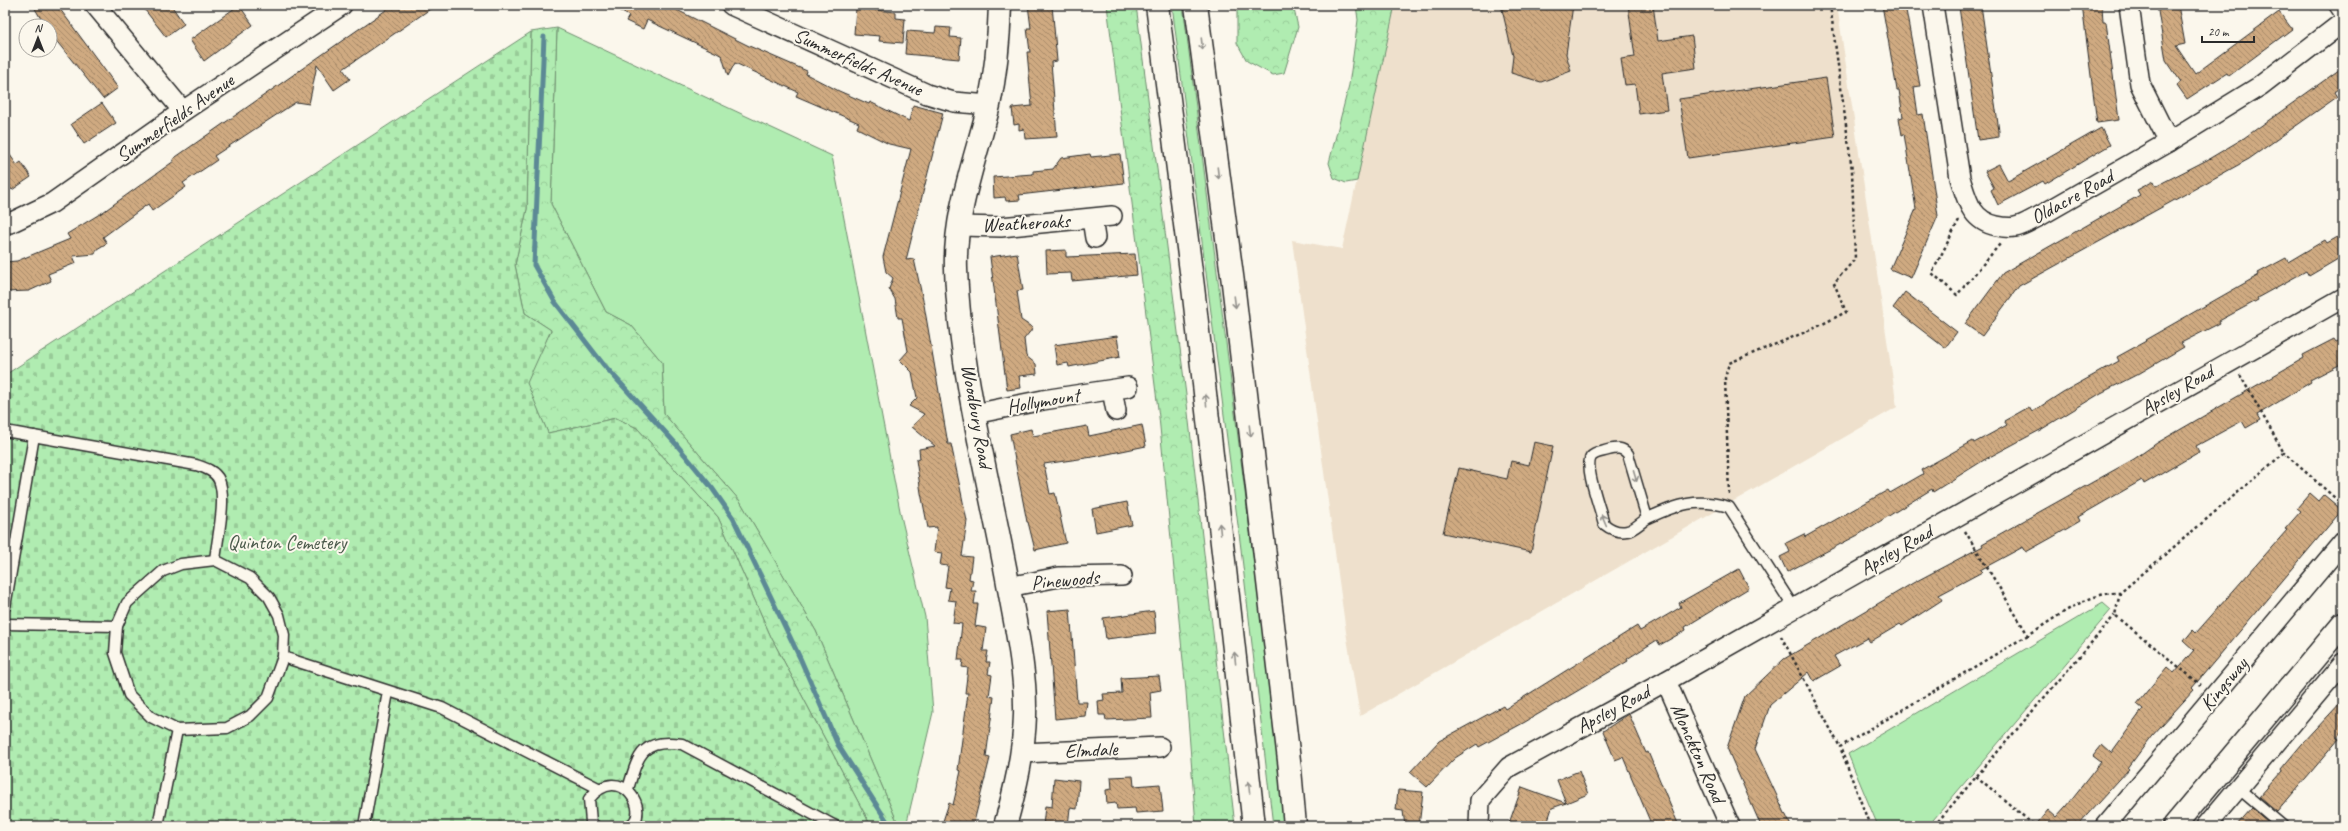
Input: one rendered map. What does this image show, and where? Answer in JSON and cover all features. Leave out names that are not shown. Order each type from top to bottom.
[{"type":"main road","name":"Woodbury Road","points":[[1000,5],[996,68],[989,105],[964,195],[956,266],[960,321],[974,414],[1008,587],[1025,684],[1025,717],[1022,753],[1015,792],[1005,826]]},
{"type":"main road","points":[[1158,5],[1193,287],[1254,826]]},
{"type":"main road","points":[[1196,5],[1233,283],[1290,769],[1295,826]]},
{"type":"main road","points":[[2174,826],[2343,624]]},
{"type":"street","points":[[95,5],[183,111]]},
{"type":"street","name":"Summerfields Avenue","points":[[5,222],[10,224],[52,203],[183,111],[341,5]]},
{"type":"street","name":"Summerfields Avenue","points":[[731,5],[926,94],[954,102],[989,105]]},
{"type":"street","name":"Oldacre Road","points":[[1933,5],[1960,178],[1968,203],[1974,214],[1989,224],[2015,227],[2038,217],[2170,142],[2260,86],[2343,22]]},
{"type":"street","points":[[2129,5],[2140,84],[2170,142]]},
{"type":"street","points":[[2338,5],[2343,11]]},
{"type":"street","name":"Weatheroaks","points":[[960,226],[1001,227],[1112,216]]},
{"type":"street","name":"Weatheroaks","points":[[1092,219],[1094,238]]},
{"type":"street","name":"Apsley Road","points":[[1479,826],[1480,800],[1509,767],[1666,681],[2231,359],[2343,298]]},
{"type":"street","name":"Hollymount","points":[[974,414],[1043,400],[1120,388],[1116,411]]},
{"type":"street","name":"Kingsway","points":[[2105,826],[2343,542]]},
{"type":"street","name":"Pinewoods","points":[[1008,587],[1059,577],[1122,576]]},
{"type":"street","points":[[2206,826],[2343,662]]},
{"type":"street","name":"Monckton Road","points":[[1666,681],[1730,826]]},
{"type":"street","name":"Elmdale","points":[[1022,753],[1160,747]]},
{"type":"lane","points":[[5,431],[196,465],[211,471],[219,480],[222,494],[215,560]]},
{"type":"lane","points":[[5,607],[34,436]]},
{"type":"lane","points":[[1647,518],[1628,454],[1624,449],[1618,448],[1595,453],[1590,458],[1589,468],[1604,524],[1611,530],[1627,531],[1647,518],[1683,504],[1709,501],[1729,507],[1794,608]]},
{"type":"lane","points":[[215,560],[250,578],[269,597],[279,615],[284,635],[283,657],[268,698],[250,716],[227,728],[177,730],[151,717],[129,695],[115,653],[117,626],[127,603],[163,571],[181,564],[215,560]]},
{"type":"lane","points":[[5,624],[117,626]]},
{"type":"lane","points":[[283,657],[388,692],[442,708],[598,788],[617,784],[628,789],[636,801],[636,816],[629,826]]},
{"type":"lane","points":[[364,826],[388,692]]},
{"type":"lane","points":[[158,826],[177,730]]},
{"type":"lane","points":[[628,789],[638,758],[649,747],[666,742],[682,744],[835,826]]},
{"type":"lane","points":[[595,826],[591,822],[590,799],[598,788]]},
{"type":"lane","points":[[2238,788],[2283,826]]},
{"type":"path","points":[[1729,507],[1725,378],[1729,364],[1813,329],[1846,312],[1834,283],[1856,259],[1852,170],[1830,5]]},
{"type":"path","points":[[1968,203],[1932,273],[1957,295],[2015,227]]},
{"type":"path","points":[[2231,359],[2284,453],[2343,504]]},
{"type":"path","points":[[1934,826],[2115,616],[2120,593],[2284,453]]},
{"type":"path","points":[[1956,516],[2028,635]]},
{"type":"path","points":[[1840,747],[2082,603],[2107,592],[2120,593]]},
{"type":"path","points":[[2115,616],[2214,696]]},
{"type":"path","points":[[1772,620],[1840,747],[1870,826]]},
{"type":"path","points":[[1976,776],[2035,826]]},
{"type":"shaded area","points":[[1395,5],[1837,5],[1897,407],[1360,716],[1346,632],[1292,240],[1342,249]]},
{"type":"green space","points":[[1107,5],[1136,5],[1186,395],[1235,826],[1196,826],[1186,691],[1159,417]]},
{"type":"green space","points":[[1172,5],[1183,5],[1271,696],[1284,826],[1273,826],[1241,549]]},
{"type":"green space","points":[[1237,5],[1293,5],[1298,27],[1284,73],[1273,75],[1247,61],[1237,43]]},
{"type":"green space","points":[[1356,5],[1395,5],[1357,181],[1346,183],[1334,178],[1329,163],[1349,85],[1358,20]]},
{"type":"green space","points":[[557,28],[832,156],[901,516],[925,617],[933,712],[906,826],[899,826],[816,631],[740,501],[664,414],[662,362],[631,325],[606,312],[551,204]]},
{"type":"green space","points":[[557,28],[551,204],[606,312],[631,325],[662,362],[664,414],[740,501],[816,631],[899,826],[871,826],[771,637],[718,517],[637,428],[616,418],[548,433],[526,383],[551,330],[525,313],[515,265],[527,209],[531,32]]},
{"type":"green space","name":"Quinton Cemetery","points":[[531,32],[527,209],[515,265],[525,313],[551,330],[527,383],[548,433],[616,418],[637,428],[718,517],[771,637],[871,826],[5,826],[5,375]]},
{"type":"green space","points":[[2103,603],[2111,610],[1928,826],[1878,826],[1848,754]]},
{"type":"building","points":[[33,5],[57,5],[118,88],[103,99],[58,43],[58,18],[40,18]]},
{"type":"building","points":[[141,5],[171,5],[184,24],[166,37]]},
{"type":"building","points":[[239,5],[253,25],[204,61],[190,40]]},
{"type":"building","points":[[383,5],[436,5],[343,69],[350,79],[334,90],[317,65],[309,104],[296,102],[214,156],[217,160],[183,183],[186,187],[152,211],[148,204],[103,237],[107,243],[97,249],[95,254],[73,256],[76,263],[48,274],[51,281],[29,291],[5,292],[5,262],[17,261],[70,239],[67,234],[103,212],[174,161],[173,159],[386,10]]},
{"type":"building","points":[[609,5],[667,5],[749,46],[807,71],[806,74],[839,91],[869,104],[870,102],[909,121],[913,105],[943,113],[906,260],[914,259],[924,305],[948,444],[951,444],[967,521],[962,556],[972,557],[969,579],[973,580],[971,591],[976,591],[974,604],[978,604],[975,626],[986,628],[983,651],[988,651],[986,662],[990,662],[988,674],[992,675],[989,696],[994,697],[986,757],[990,758],[973,826],[959,826],[943,821],[949,803],[953,805],[961,771],[958,770],[968,693],[965,693],[968,668],[962,667],[963,660],[958,660],[962,624],[953,623],[956,601],[948,600],[950,588],[945,587],[948,566],[940,565],[942,553],[934,552],[937,527],[928,528],[916,460],[920,459],[919,449],[935,446],[912,427],[924,414],[909,406],[917,398],[912,372],[900,360],[908,351],[902,318],[898,318],[895,299],[889,289],[893,278],[886,272],[883,257],[911,149],[889,144],[857,128],[859,123],[796,96],[798,92],[735,63],[728,76],[722,56],[717,53],[647,20],[643,29],[626,21],[629,16]]},
{"type":"building","points":[[1028,5],[1052,5],[1057,61],[1051,62],[1057,137],[1025,139],[1024,129],[1019,130],[1019,124],[1014,125],[1012,108],[1032,106],[1027,52],[1030,52],[1027,28],[1031,28]]},
{"type":"building","points":[[1501,5],[1573,5],[1566,54],[1571,71],[1541,82],[1511,73],[1513,56]]},
{"type":"building","points":[[1628,5],[1653,5],[1658,41],[1692,36],[1696,68],[1662,73],[1667,110],[1639,114],[1635,84],[1625,85],[1621,59],[1635,57]]},
{"type":"building","points":[[1882,5],[1905,5],[1920,86],[1914,87],[1918,115],[1923,114],[1938,216],[1911,278],[1890,269],[1916,209],[1904,134],[1902,135],[1899,118],[1903,117],[1899,90],[1897,90]]},
{"type":"building","points":[[1981,5],[1999,131],[1999,137],[1978,140],[1959,7]]},
{"type":"building","points":[[2082,5],[2102,5],[2103,22],[2106,22],[2119,120],[2097,123]]},
{"type":"building","points":[[2157,5],[2178,5],[2185,44],[2176,46],[2195,74],[2279,12],[2292,29],[2229,76],[2227,73],[2187,99],[2177,85],[2181,82],[2166,60]]},
{"type":"building","points":[[856,8],[896,12],[896,18],[905,19],[903,43],[879,41],[880,36],[854,34]]},
{"type":"building","points":[[936,27],[951,28],[950,37],[961,38],[959,59],[905,54],[907,31],[935,33]]},
{"type":"building","points":[[2343,67],[2343,85],[2334,92],[2337,97],[2249,159],[2019,286],[1982,336],[1965,324],[2003,273],[2140,195],[2137,190],[2154,181],[2156,186],[2207,160],[2244,138]]},
{"type":"building","points":[[1826,78],[1835,137],[1688,158],[1679,99]]},
{"type":"building","points":[[102,103],[116,123],[84,144],[71,124]]},
{"type":"building","points":[[2101,128],[2110,145],[2045,184],[2043,181],[1998,205],[1991,190],[1994,188],[1985,171],[1999,164],[2008,181]]},
{"type":"building","points":[[5,148],[17,165],[21,162],[31,177],[12,190],[5,180]]},
{"type":"building","points":[[1090,154],[1091,157],[1120,154],[1124,183],[1019,195],[1020,200],[1006,201],[1005,197],[994,198],[993,177],[1033,174],[1033,171],[1053,169],[1061,158]]},
{"type":"building","points":[[2343,234],[2343,256],[2309,276],[2306,271],[2257,298],[2258,300],[2219,321],[2220,323],[2181,343],[2184,347],[2140,373],[2101,393],[2042,429],[1984,460],[1933,492],[1932,489],[1858,535],[1787,572],[1780,557],[1790,552],[1786,543],[1804,534],[1805,537],[1888,490],[1890,493],[1923,474],[1921,470],[1973,441],[1974,443],[2007,425],[2004,421],[2029,407],[2032,412],[2063,392],[2119,361],[2117,357],[2259,275],[2258,273],[2286,258],[2288,262],[2325,240],[2327,243]]},
{"type":"building","points":[[1066,250],[1066,257],[1135,254],[1137,275],[1072,281],[1071,273],[1047,274],[1046,251]]},
{"type":"building","points":[[1017,253],[1023,290],[1017,291],[1021,320],[1033,328],[1024,339],[1026,356],[1036,364],[1037,374],[1019,376],[1021,388],[1007,390],[990,257]]},
{"type":"building","points":[[1905,292],[1957,332],[1945,348],[1893,308]]},
{"type":"building","points":[[1117,336],[1120,357],[1069,367],[1068,363],[1057,365],[1054,345]]},
{"type":"building","points":[[2334,339],[2336,342],[2343,339],[2343,363],[2310,380],[2311,382],[2257,415],[2260,420],[2246,428],[2242,421],[2196,446],[2199,452],[2144,484],[2142,480],[2078,517],[2080,521],[2053,537],[2026,552],[2023,547],[1980,570],[1982,572],[1939,595],[1942,600],[1902,626],[1900,624],[1870,642],[1867,638],[1834,656],[1840,666],[1814,681],[1809,672],[1770,705],[1755,749],[1791,826],[1761,826],[1727,748],[1745,696],[1784,659],[1913,583],[1983,546],[1982,544],[2134,459],[2157,443],[2304,358],[2303,355]]},
{"type":"building","points":[[1142,425],[1146,446],[1093,457],[1044,464],[1050,494],[1055,493],[1066,543],[1035,550],[1027,522],[1010,434],[1031,429],[1033,436],[1087,426],[1089,436]]},
{"type":"building","points":[[1534,442],[1553,446],[1531,552],[1443,533],[1459,468],[1507,479],[1511,461],[1529,465]]},
{"type":"building","points":[[2310,493],[2319,501],[2324,495],[2342,510],[2192,688],[2194,690],[2151,737],[2128,768],[2129,769],[2077,826],[2035,826],[2048,810],[2056,817],[2066,806],[2101,762],[2093,756],[2102,745],[2111,753],[2143,709],[2137,704],[2148,690],[2167,667],[2174,673],[2194,650],[2184,641],[2193,630],[2196,633],[2287,530],[2285,529],[2301,511],[2297,508]]},
{"type":"building","points":[[1127,502],[1132,525],[1096,532],[1092,509]]},
{"type":"building","points":[[1739,569],[1749,588],[1685,627],[1686,630],[1660,645],[1657,640],[1627,659],[1628,661],[1525,722],[1479,747],[1477,744],[1455,758],[1427,787],[1410,772],[1439,741],[1503,706],[1505,709],[1637,626],[1640,631],[1681,607],[1679,603]]},
{"type":"building","points":[[1070,609],[1077,702],[1087,702],[1085,716],[1055,719],[1047,611]]},
{"type":"building","points":[[1154,611],[1156,633],[1106,639],[1103,618]]},
{"type":"building","points":[[1159,676],[1161,690],[1150,692],[1152,718],[1106,720],[1105,715],[1099,715],[1098,701],[1104,700],[1103,694],[1122,693],[1121,678]]},
{"type":"building","points":[[2343,700],[2343,731],[2337,738],[2339,739],[2277,812],[2259,797],[2282,771],[2281,769],[2302,744]]},
{"type":"building","points":[[1629,714],[1646,753],[1648,752],[1679,826],[1652,826],[1623,757],[1615,760],[1603,731]]},
{"type":"building","points":[[1579,771],[1588,794],[1566,803],[1557,780]]},
{"type":"building","points":[[1133,776],[1134,786],[1160,784],[1163,811],[1136,813],[1135,808],[1117,809],[1116,803],[1107,804],[1106,790],[1112,789],[1111,777]]},
{"type":"building","points":[[1054,778],[1079,781],[1077,809],[1070,808],[1068,826],[1043,826],[1045,806],[1052,807]]},
{"type":"building","points":[[1522,787],[1566,803],[1552,808],[1546,826],[1508,826]]},
{"type":"building","points":[[1398,790],[1423,792],[1419,826],[1405,826],[1403,811],[1396,810]]},
{"type":"building","points":[[2252,808],[2268,822],[2265,826],[2236,826]]},
{"type":"waterway","points":[[544,37],[534,265],[555,302],[603,364],[676,444],[712,488],[733,518],[800,658],[838,745],[890,826]]}]
